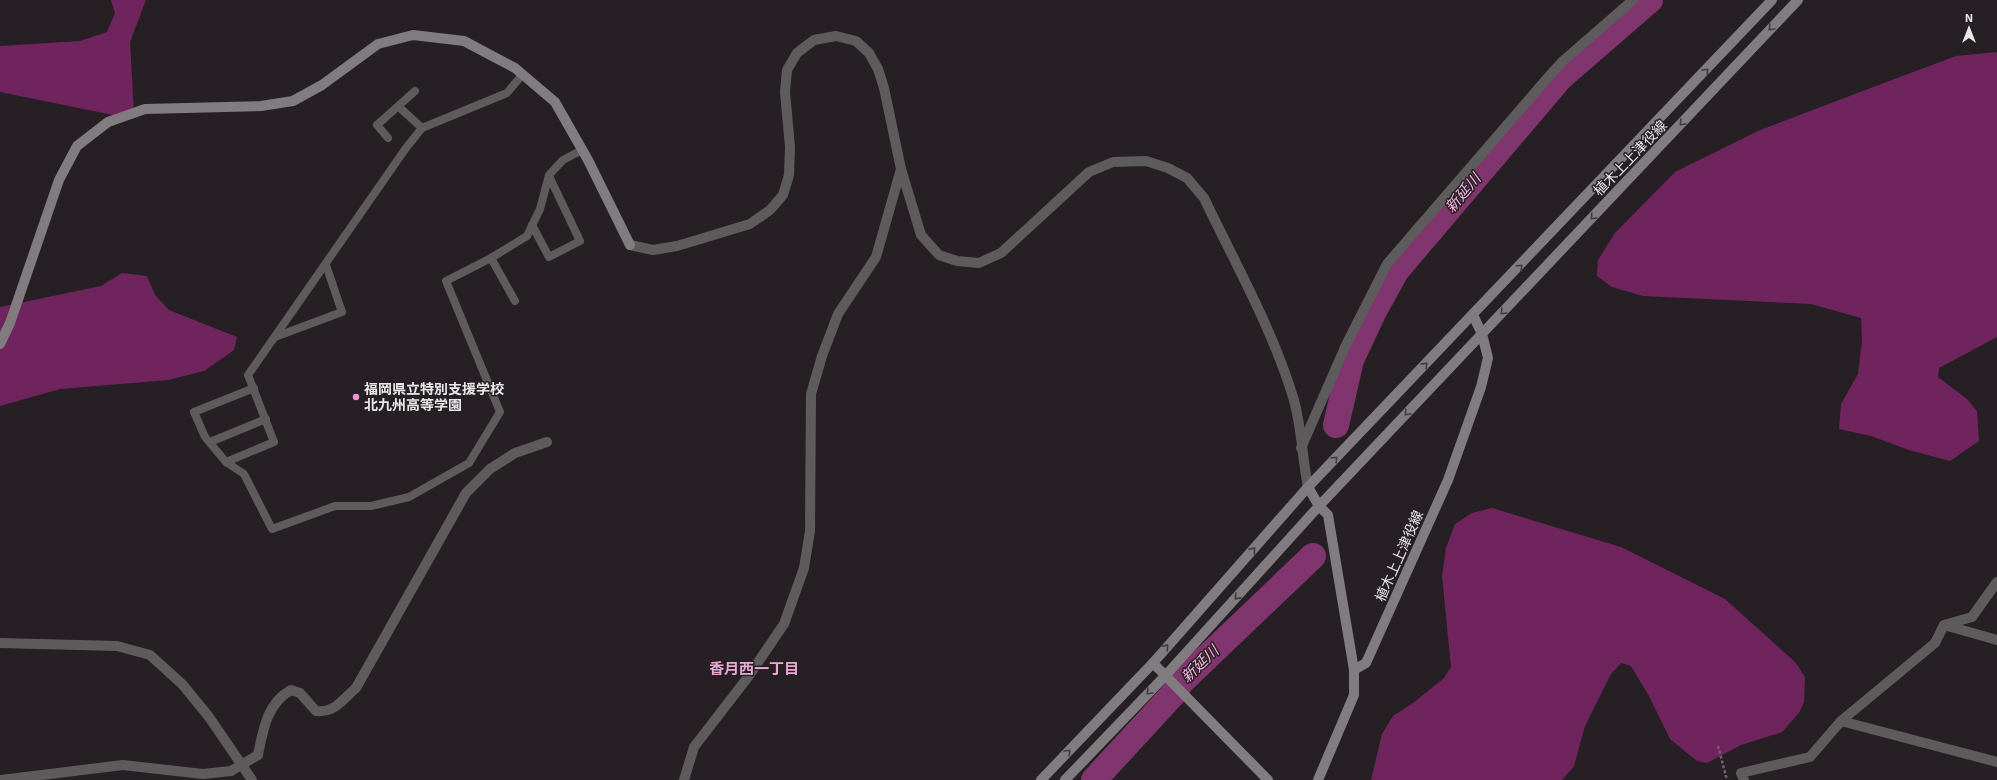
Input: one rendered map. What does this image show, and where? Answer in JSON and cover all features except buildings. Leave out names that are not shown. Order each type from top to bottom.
[{"type":"street","points":[[1301,448],[1346,345],[1387,264],[1563,61],[1633,0]]},
{"type":"street","name":"植木上上津役線","points":[[1354,670],[1366,662],[1448,480],[1481,387],[1488,358],[1482,334],[1473,315],[1772,0]]},
{"type":"street","name":"植木上上津役線","points":[[1482,334],[1798,0]]},
{"type":"street","points":[[0,344],[10,323],[59,180],[77,146],[108,122],[145,109],[261,106],[293,100],[322,85],[378,44],[413,36],[464,41],[516,68],[555,102],[582,150],[630,245],[653,250],[677,246],[750,224],[770,210],[783,195],[788,175],[790,147],[785,92],[787,70],[797,53],[814,40],[836,36],[856,41],[869,53],[878,69],[884,88],[901,169],[921,235],[939,255],[957,261],[978,263],[1001,253],[1089,172],[1113,162],[1146,161],[1168,168],[1187,178],[1204,198],[1278,352],[1294,399],[1308,487],[1319,506],[1328,516],[1354,670],[1354,695],[1318,780]]},
{"type":"street","points":[[684,780],[694,747],[748,677],[784,624],[804,568],[810,531],[811,394],[822,356],[838,314],[876,257],[901,169]]},
{"type":"street","points":[[1041,780],[1152,662],[1308,487],[1473,315]]},
{"type":"street","points":[[1065,780],[1165,676],[1319,506],[1482,334]]},
{"type":"street","points":[[2,780],[123,765],[203,774],[231,771],[258,755],[266,720],[281,695],[291,690],[300,693],[316,711],[326,712],[334,708],[356,688],[466,493],[490,469],[516,453],[547,442]]},
{"type":"street","points":[[1744,780],[1741,773],[1810,757],[1841,720],[1935,643],[1944,625],[1972,617],[1997,582]]},
{"type":"street","points":[[1944,625],[1997,640]]},
{"type":"street","points":[[0,643],[117,646],[150,656],[183,685],[209,717],[252,780]]},
{"type":"street","points":[[1152,662],[1268,780]]},
{"type":"street","points":[[1841,720],[1997,762]]},
{"type":"lane","points":[[226,462],[274,442],[248,375],[406,148],[422,128],[507,93],[523,74]]},
{"type":"lane","points":[[388,138],[377,125],[399,107],[415,91]]},
{"type":"lane","points":[[399,107],[422,128]]},
{"type":"lane","points":[[254,388],[194,412],[205,437],[226,462],[244,474],[272,529],[335,506],[371,506],[409,497],[469,463],[500,412],[446,281],[491,258],[527,236],[540,209],[549,176],[564,160],[582,150]]},
{"type":"lane","points":[[532,224],[550,257],[580,241],[549,176]]},
{"type":"lane","points":[[491,258],[515,301]]},
{"type":"lane","points":[[275,337],[342,312],[326,265]]},
{"type":"lane","points":[[210,442],[266,419]]},
{"type":"path","points":[[1718,746],[1727,780]]},
{"type":"shaded area","points":[[111,0],[146,0],[130,42],[134,114],[113,115],[0,92],[0,46],[80,41],[107,32],[115,13]]},
{"type":"shaded area","points":[[1997,52],[1997,337],[1939,368],[1938,377],[1967,399],[1977,411],[1979,441],[1950,461],[1909,450],[1871,436],[1839,429],[1841,404],[1858,374],[1862,340],[1861,318],[1811,304],[1643,296],[1612,287],[1597,276],[1598,260],[1615,233],[1675,172],[1758,131],[1956,56]]},
{"type":"shaded area","points":[[122,273],[147,276],[155,295],[169,310],[237,337],[234,350],[204,371],[168,380],[60,389],[0,406],[0,307],[101,286]]},
{"type":"shaded area","points":[[1492,508],[1621,547],[1725,599],[1796,663],[1805,677],[1804,702],[1799,713],[1782,732],[1741,745],[1707,763],[1697,761],[1670,739],[1649,696],[1631,666],[1621,663],[1611,674],[1585,726],[1574,766],[1562,780],[1371,780],[1382,734],[1393,716],[1413,703],[1444,678],[1451,667],[1442,576],[1446,548],[1455,524],[1472,513]]},
{"type":"waterway","name":"新延川","points":[[1336,425],[1351,360],[1373,313],[1396,271],[1560,78],[1650,0]]},
{"type":"waterway","name":"新延川","points":[[1094,780],[1176,691],[1181,682],[1313,556]]},
{"type":"place","name":"福岡県立特別支援学校 北九州高等学園","points":[[356,397]]},
{"type":"district","name":"香月西一丁目","points":[[754,669]]}]
